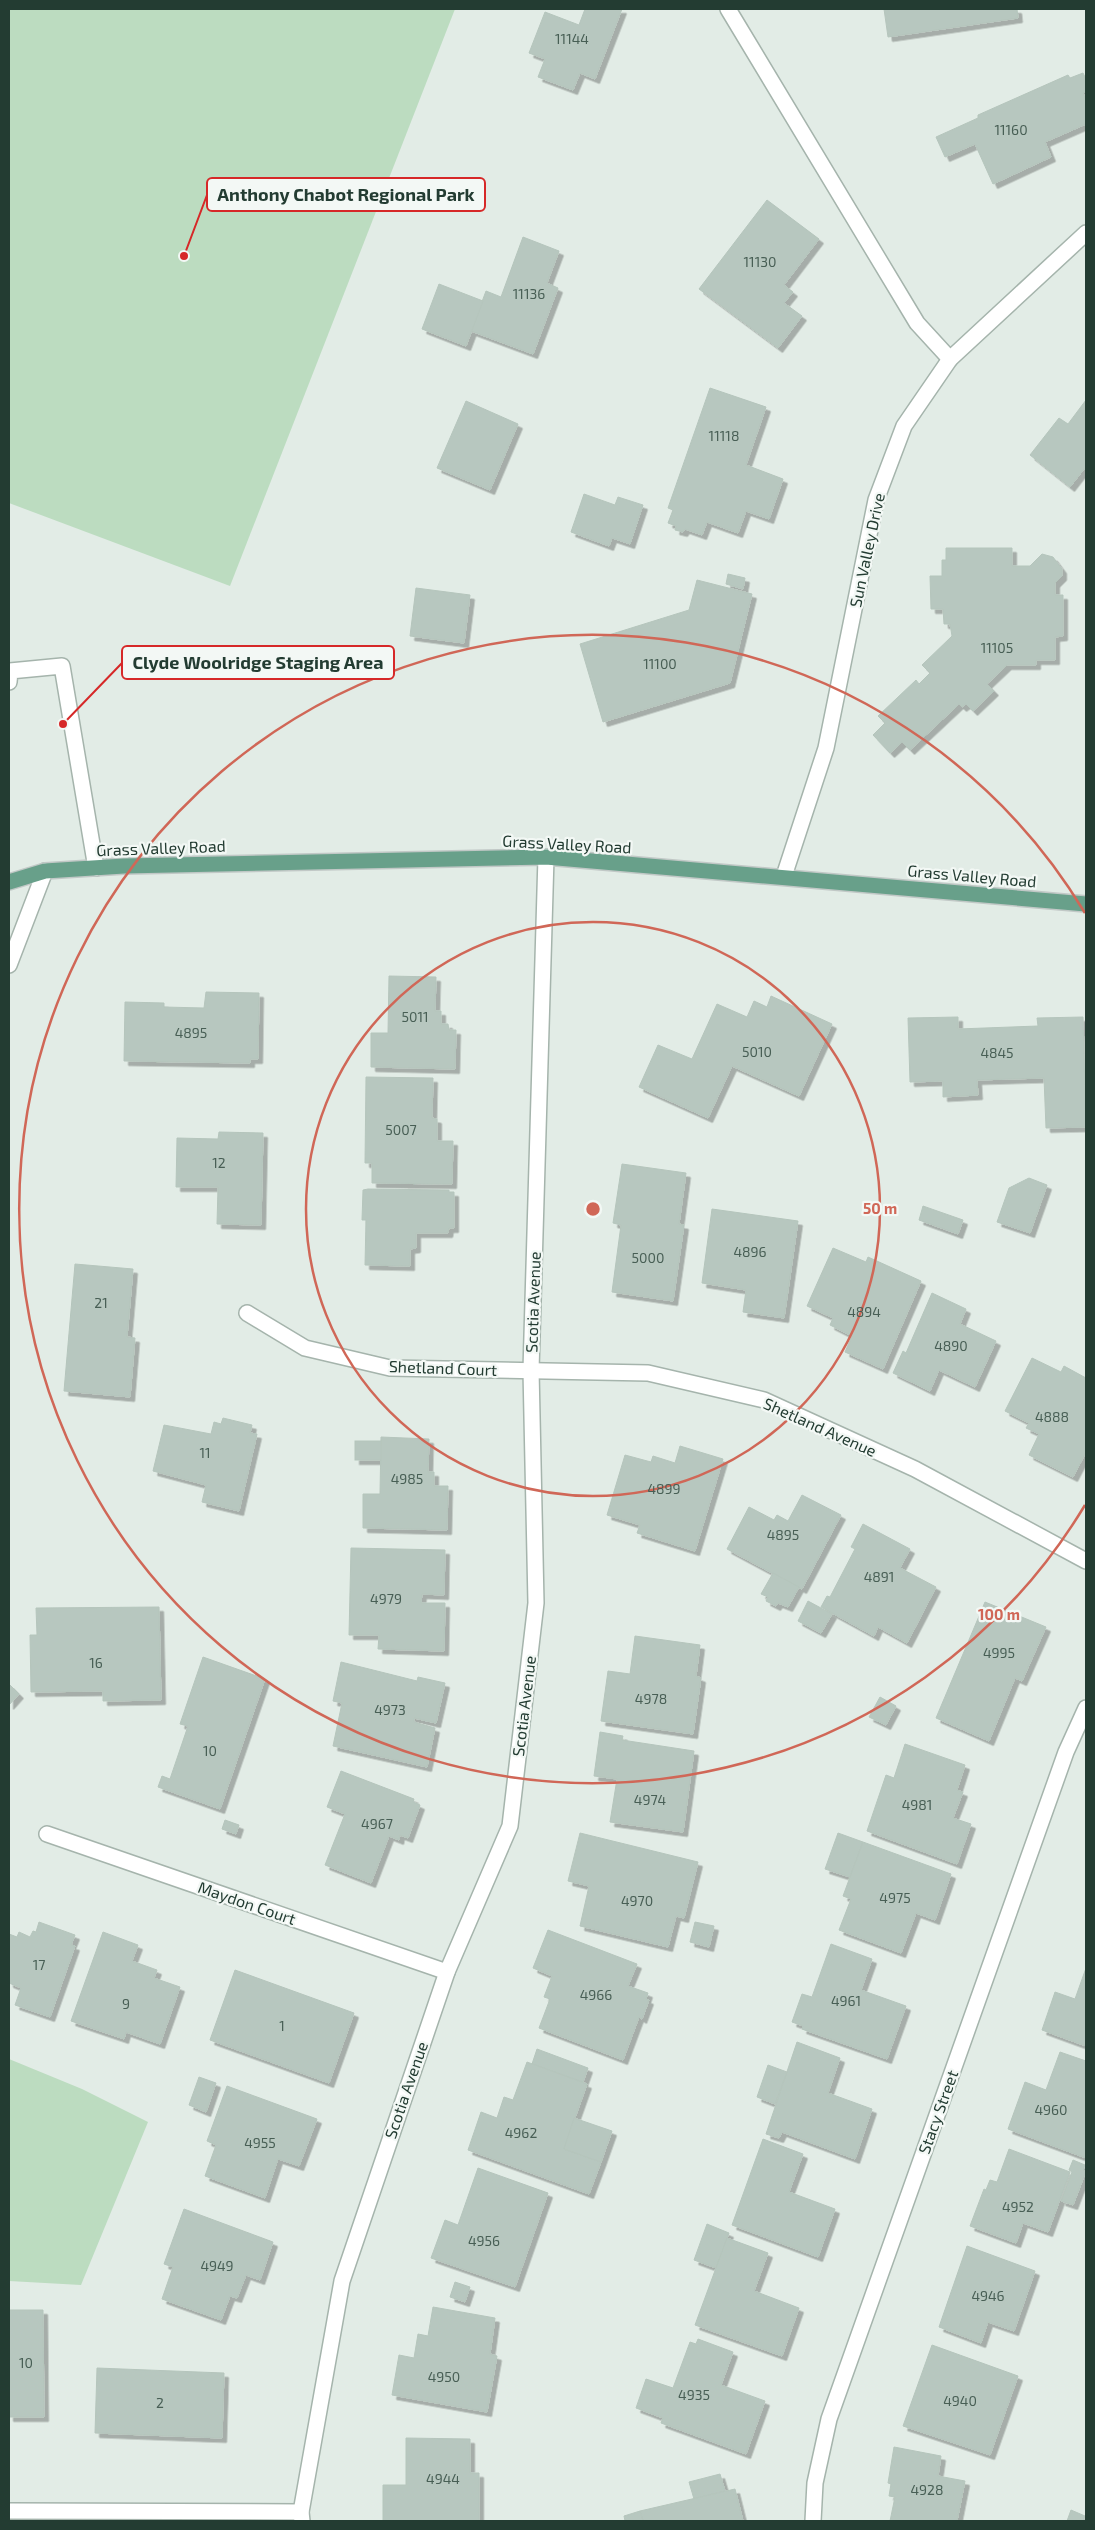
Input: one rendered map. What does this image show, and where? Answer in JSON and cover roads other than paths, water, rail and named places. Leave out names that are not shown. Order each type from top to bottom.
[{"type":"main road","name":"Grass Valley Road","points":[[9,882],[46,871],[96,868],[546,857],[784,876],[1086,904]]},
{"type":"street","points":[[728,9],[917,323],[950,359]]},
{"type":"street","name":"Sun Valley Drive","points":[[784,876],[826,748],[876,500],[904,426],[950,359],[1086,233]]},
{"type":"street","points":[[9,682],[10,671],[62,666],[96,868]]},
{"type":"street","name":"Scotia Avenue","points":[[301,2517],[342,2281],[447,1972],[510,1826],[536,1603],[532,1370],[546,857]]},
{"type":"street","points":[[9,965],[46,871]]},
{"type":"street","name":"Shetland Court","points":[[247,1313],[305,1348],[390,1368],[532,1370]]},
{"type":"street","name":"Shetland Avenue","points":[[532,1370],[648,1373],[764,1400],[915,1469],[1086,1561]]},
{"type":"street","name":"Stacy Street","points":[[813,2521],[815,2483],[829,2419],[1066,1752],[1086,1708]]},
{"type":"street","name":"Maydon Court","points":[[47,1834],[447,1972]]},
{"type":"street","points":[[9,2511],[301,2517]]},
{"type":"place","name":"Anthony Chabot Regional Park","points":[[184,256]]},
{"type":"place","name":"Clyde Woolridge Staging Area","points":[[63,724]]}]
